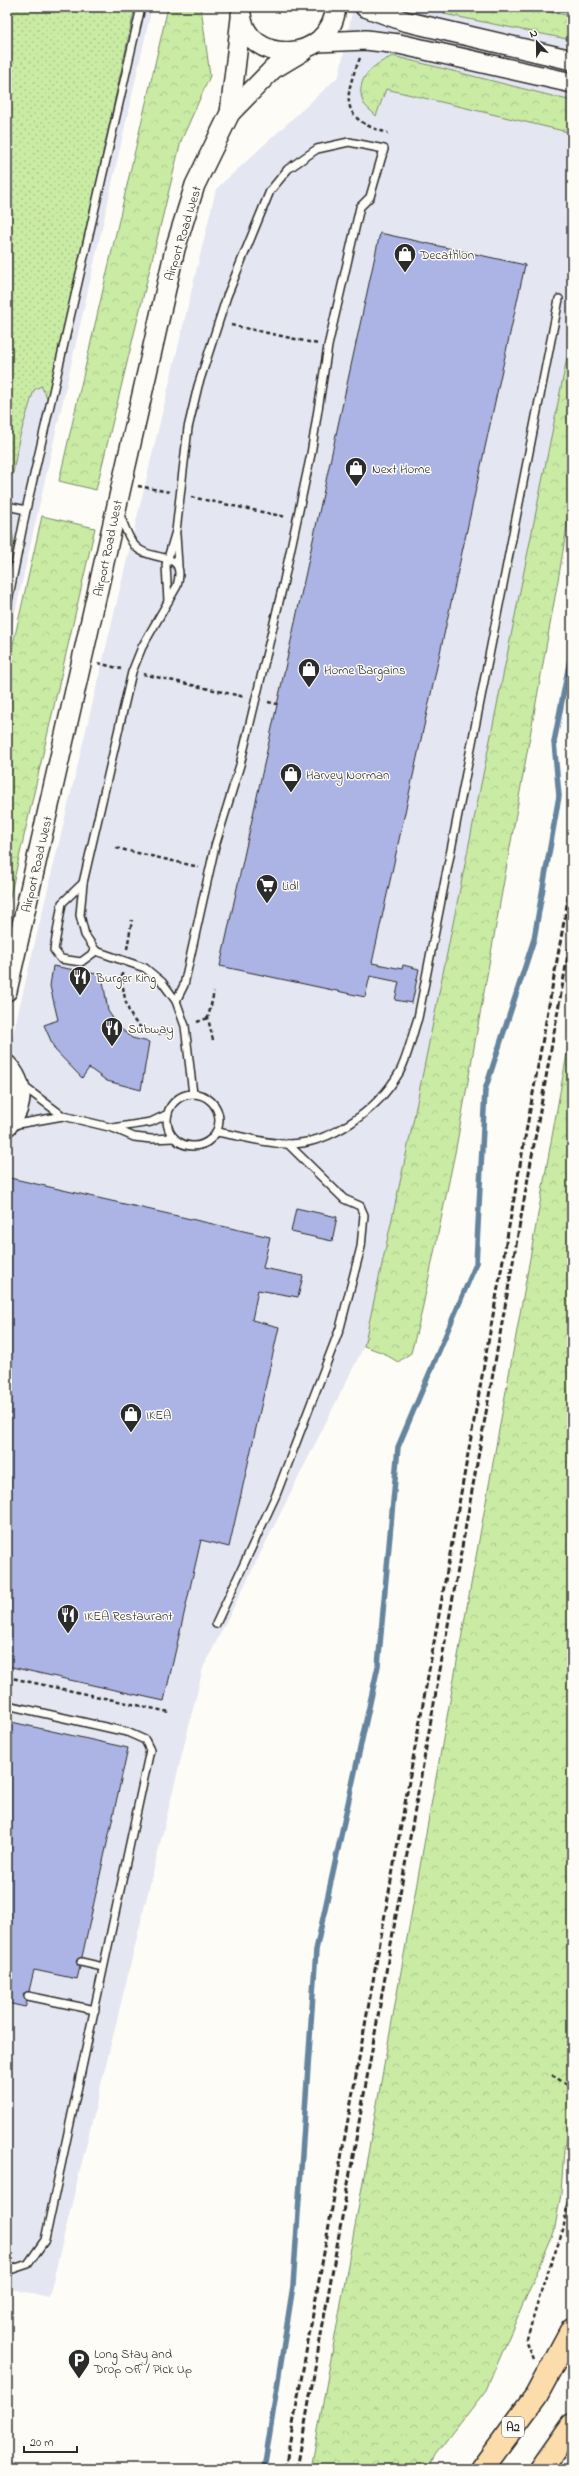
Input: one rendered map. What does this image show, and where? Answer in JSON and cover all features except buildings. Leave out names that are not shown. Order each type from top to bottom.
[{"type":"highway","name":"A2","points":[[482,2469],[542,2384],[572,2329]]},
{"type":"highway","points":[[541,2469],[572,2425]]},
{"type":"street","points":[[311,46],[328,31],[335,17],[336,7]]},
{"type":"street","points":[[365,7],[404,21],[572,60]]},
{"type":"street","points":[[241,12],[248,32],[260,44],[282,51],[366,40],[399,44],[572,83]]},
{"type":"street","name":"Airport Road West","points":[[230,113],[241,12]]},
{"type":"street","name":"Airport Road West","points":[[7,990],[175,249],[195,185],[230,113],[273,69],[311,46]]},
{"type":"street","points":[[7,1064],[19,1083],[20,1105],[15,1117],[7,1126]]},
{"type":"lane","points":[[7,606],[26,510],[141,7]]},
{"type":"lane","points":[[168,601],[166,582],[168,559],[176,530],[188,428],[209,346],[240,260],[270,191],[288,169],[318,148],[349,142],[384,149],[370,197],[360,207],[328,346],[314,441],[255,700],[229,805],[210,869],[184,985],[176,1001]]},
{"type":"lane","points":[[216,1132],[288,1144],[314,1139],[340,1130],[368,1111],[399,1072],[418,1018],[559,299]]},
{"type":"lane","points":[[7,506],[26,510]]},
{"type":"lane","points":[[116,506],[135,546],[143,552],[168,559],[178,565]]},
{"type":"lane","points":[[176,530],[178,565],[180,571],[177,586],[142,647],[132,672],[83,883],[80,915],[85,935],[96,951],[145,968],[162,982],[176,1001],[185,1026],[193,1094]]},
{"type":"lane","points":[[83,883],[62,903],[54,950],[61,959],[81,962],[96,951]]},
{"type":"lane","points":[[19,1083],[62,1116]]},
{"type":"lane","points":[[113,1128],[151,1122],[168,1114],[177,1100],[193,1094],[201,1096],[215,1106],[218,1114],[216,1132],[211,1139],[197,1146],[180,1143],[169,1131],[168,1114]]},
{"type":"lane","points":[[7,1126],[62,1116],[113,1128],[134,1137],[151,1139],[174,1138]]},
{"type":"lane","points":[[216,1624],[276,1495],[340,1328],[361,1246],[364,1215],[360,1206],[344,1199],[306,1164],[288,1144]]},
{"type":"lane","points":[[7,1705],[127,1732],[145,1740],[148,1745],[148,1759],[45,2240],[28,2264],[7,2271]]},
{"type":"lane","points":[[81,1962],[103,1967]]},
{"type":"lane","points":[[28,1996],[95,2010]]},
{"type":"path","points":[[366,40],[350,81],[349,101],[351,112],[358,120],[370,127],[388,133]]},
{"type":"path","points":[[229,324],[328,346]]},
{"type":"path","points":[[121,482],[296,519]]},
{"type":"path","points":[[82,659],[132,672],[277,704]]},
{"type":"path","points":[[116,848],[210,869]]},
{"type":"path","points":[[127,949],[132,920]]},
{"type":"path","points":[[122,972],[124,998],[135,1022],[148,1032],[161,1034],[171,1032]]},
{"type":"path","points":[[213,1040],[208,1018],[214,992]]},
{"type":"path","points":[[194,1023],[208,1018]]},
{"type":"path","points":[[7,1677],[169,1712]]},
{"type":"path","points":[[552,2075],[572,2088]]},
{"type":"path","points":[[542,2384],[526,2342],[563,2231],[572,2178]]},
{"type":"shaded area","points":[[7,7],[152,7],[7,648]]},
{"type":"shaded area","points":[[353,7],[572,7],[572,101],[393,56],[376,115],[386,88],[572,133],[572,333],[411,1132],[364,1346],[203,1668],[49,2297],[7,2288],[7,1059],[216,189],[339,76]]},
{"type":"green space","points":[[7,7],[135,7],[49,401],[41,386],[34,390],[19,439],[13,473],[7,484]]},
{"type":"green space","points":[[168,7],[201,7],[210,76],[181,141],[96,490],[59,481]]},
{"type":"green space","points":[[446,7],[523,7],[572,16],[572,40],[444,14]]},
{"type":"green space","points":[[393,56],[572,101],[572,133],[386,89],[376,116],[365,106],[363,102],[361,86],[368,73],[373,68],[379,63]]},
{"type":"green space","points":[[572,333],[572,496],[560,569],[456,1148],[421,1315],[411,1353],[398,1362],[381,1352],[364,1346],[411,1132]]},
{"type":"green space","points":[[42,516],[95,528],[7,910],[7,671]]},
{"type":"green space","points":[[7,524],[11,530],[14,546],[7,586]]},
{"type":"green space","points":[[572,1026],[572,2126],[564,2149],[561,2194],[554,2233],[486,2390],[425,2469],[311,2469]]},
{"type":"waterway","points":[[264,2469],[293,2286],[316,1950],[378,1666],[398,1447],[476,1264],[485,1090],[534,939],[559,796],[554,742],[572,649]]},
{"type":"railway","points":[[285,2469],[572,877]]},
{"type":"railway","points":[[297,2469],[572,932]]},
{"type":"place","name":"Decathlon","points":[[405,274]]},
{"type":"place","name":"Next Home","points":[[356,488]]},
{"type":"place","name":"Home Bargains","points":[[309,688]]},
{"type":"place","name":"Harvey Norman","points":[[291,794]]},
{"type":"place","name":"Lidl","points":[[267,904]]},
{"type":"place","name":"Burger King","points":[[80,996]]},
{"type":"place","name":"Subway","points":[[112,1048]]},
{"type":"place","name":"IKEA","points":[[131,1434]]},
{"type":"place","name":"IKEA Restaurant","points":[[68,1634]]},
{"type":"place","name":"Long Stay and Drop Off / Pick Up","points":[[79,2380]]}]
